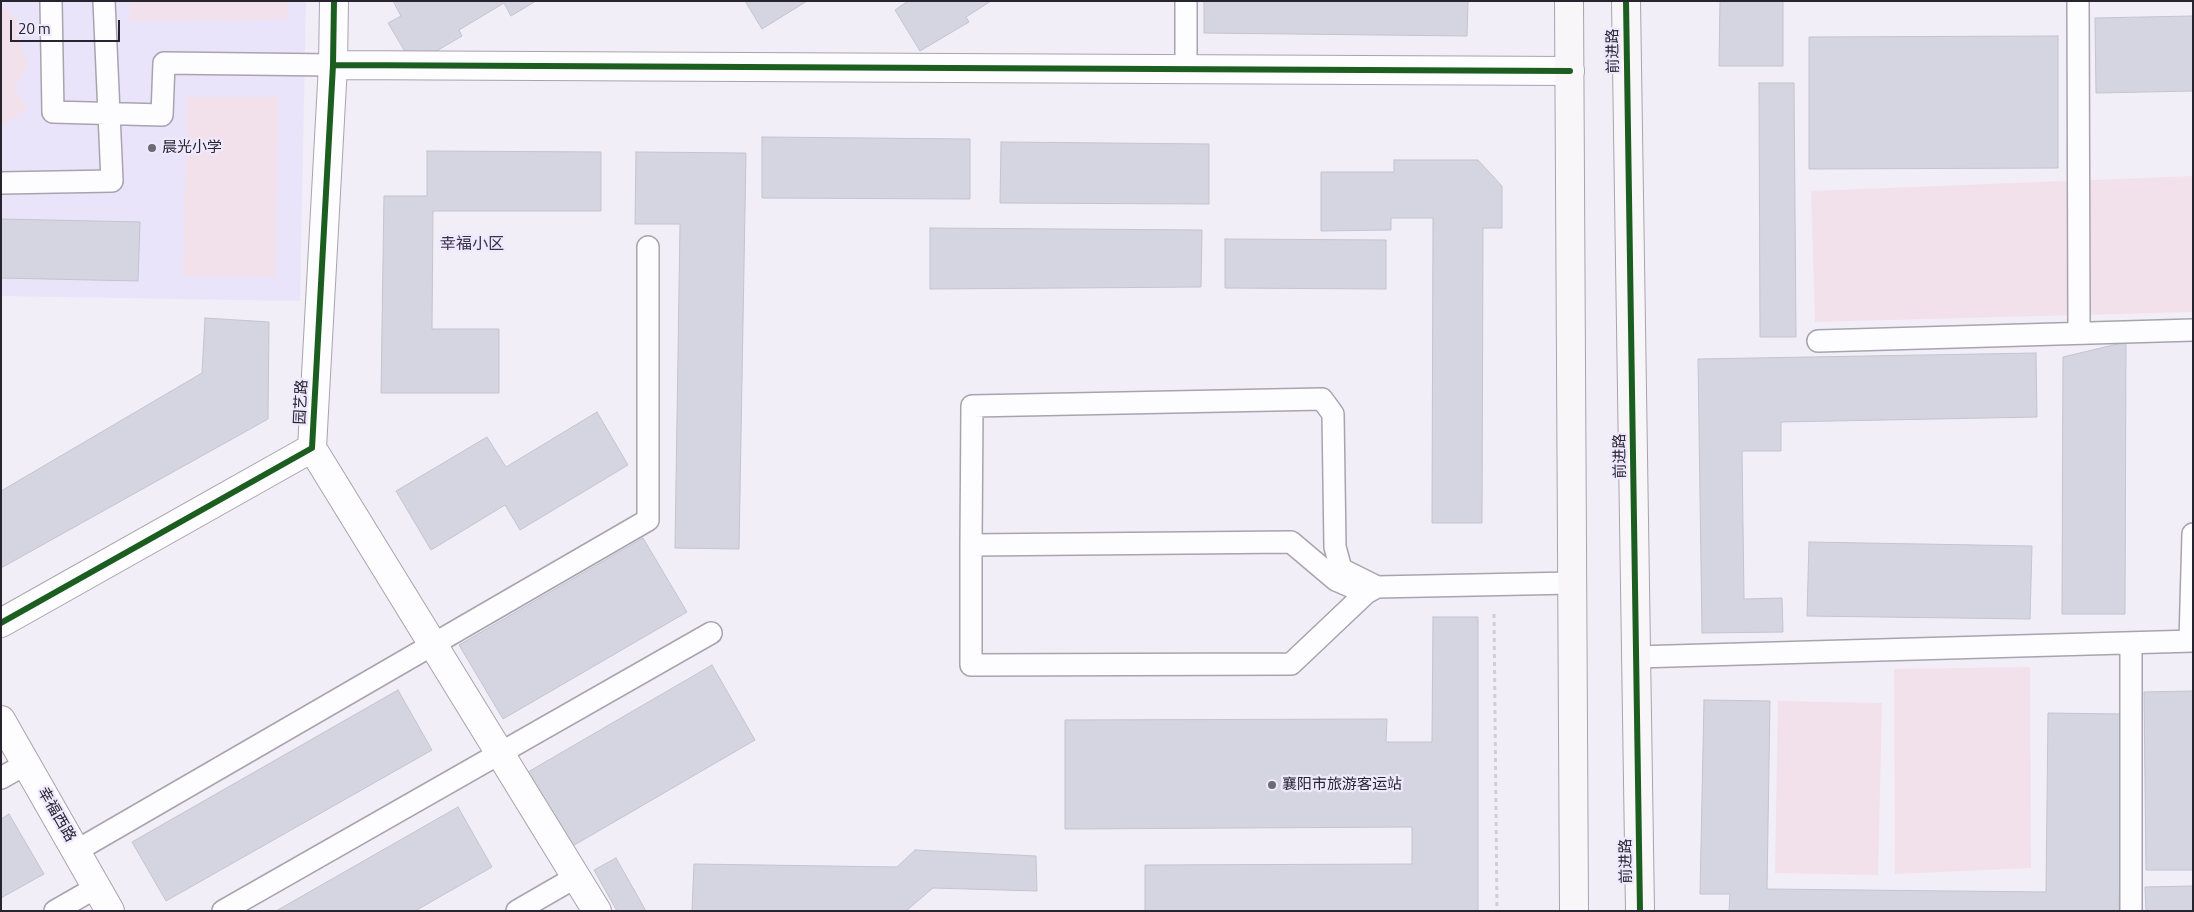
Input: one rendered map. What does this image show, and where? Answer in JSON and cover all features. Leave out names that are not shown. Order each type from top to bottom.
[{"type":"main road","points":[[1569,1],[1574,911]]},
{"type":"main road","name":"前进路","points":[[1626,1],[1640,911]]},
{"type":"street","name":"园艺路","points":[[312,448],[333,65],[334,1]]},
{"type":"street","points":[[333,65],[1570,71]]},
{"type":"street","points":[[1,623],[312,448],[597,911]]},
{"type":"street","name":"幸福西路","points":[[1,720],[110,911]]},
{"type":"lane","points":[[51,1],[53,112],[162,115],[164,63],[333,65]]},
{"type":"lane","points":[[1,183],[112,181],[104,1]]},
{"type":"lane","points":[[1186,1],[1186,69]]},
{"type":"lane","points":[[2078,1],[2079,333]]},
{"type":"lane","points":[[76,851],[648,520],[648,247]]},
{"type":"lane","points":[[1818,341],[2193,330]]},
{"type":"lane","points":[[1322,399],[1333,414],[1335,547],[1341,569],[1372,590],[1291,664],[971,665],[972,406],[1322,399]]},
{"type":"lane","points":[[1636,657],[2192,641],[2193,534]]},
{"type":"lane","points":[[970,544],[1291,542],[1336,580],[1372,590],[1572,583]]},
{"type":"lane","points":[[223,911],[711,633]]},
{"type":"lane","points":[[2130,911],[2131,643]]},
{"type":"lane","points":[[1,778],[26,764]]},
{"type":"lane","points":[[517,911],[576,877]]},
{"type":"lane","points":[[55,911],[97,887]]},
{"type":"path","points":[[1494,585],[1497,911]]},
{"type":"shaded area","name":"晨光小学","points":[[1,1],[306,1],[300,301],[1,296]]},
{"type":"shaded area","points":[[130,1],[288,1],[288,19],[130,21]]},
{"type":"shaded area","points":[[1,5],[19,22],[19,43],[28,64],[14,88],[27,108],[1,127]]},
{"type":"shaded area","points":[[187,97],[278,97],[275,277],[183,276]]},
{"type":"shaded area","points":[[2193,176],[2193,312],[1815,322],[1811,191]]},
{"type":"shaded area","points":[[2030,667],[2031,868],[1895,874],[1894,669]]},
{"type":"shaded area","points":[[1778,701],[1882,703],[1878,875],[1775,873]]},
{"type":"building","points":[[393,1],[536,1],[511,16],[504,3],[459,30],[462,36],[413,65],[388,23],[401,16]]},
{"type":"building","points":[[745,1],[807,1],[762,29]]},
{"type":"building","points":[[908,1],[991,1],[966,17],[969,22],[920,51],[895,10]]},
{"type":"building","points":[[1204,1],[1468,1],[1467,36],[1204,33]]},
{"type":"building","points":[[1720,1],[1783,1],[1783,66],[1719,66]]},
{"type":"building","points":[[2193,16],[2193,91],[2096,93],[2095,18]]},
{"type":"building","points":[[2058,36],[2058,168],[1809,169],[1809,37]]},
{"type":"building","points":[[1759,83],[1794,83],[1796,337],[1760,337]]},
{"type":"building","points":[[762,137],[970,139],[970,199],[762,198]]},
{"type":"building","points":[[1001,142],[1209,144],[1209,204],[1000,203]]},
{"type":"building","points":[[427,151],[601,152],[601,211],[433,211],[432,329],[499,329],[499,393],[381,393],[384,196],[427,196]]},
{"type":"building","points":[[636,152],[746,153],[739,549],[675,548],[680,224],[635,224]]},
{"type":"building","points":[[1394,160],[1478,160],[1502,186],[1502,228],[1483,228],[1482,523],[1432,523],[1433,218],[1391,218],[1391,230],[1321,231],[1321,172],[1394,172]]},
{"type":"building","points":[[1,219],[140,222],[138,281],[1,278]]},
{"type":"building","points":[[930,228],[1202,230],[1201,287],[930,289]]},
{"type":"building","points":[[1225,239],[1386,240],[1386,289],[1225,288]]},
{"type":"building","points":[[205,318],[269,322],[268,419],[1,568],[1,491],[202,373]]},
{"type":"building","points":[[2126,342],[2125,614],[2062,614],[2063,357]]},
{"type":"building","points":[[2036,353],[2037,417],[1781,422],[1781,451],[1742,451],[1744,599],[1782,598],[1783,632],[1702,633],[1698,359]]},
{"type":"building","points":[[597,412],[628,465],[520,530],[505,505],[431,550],[396,491],[487,437],[506,467]]},
{"type":"building","points":[[643,538],[687,612],[503,719],[459,645]]},
{"type":"building","points":[[1809,542],[2032,546],[2030,619],[1807,616]]},
{"type":"building","name":"襄阳市旅游客运站","points":[[1433,617],[1478,617],[1478,911],[1145,911],[1145,865],[1412,864],[1412,827],[1065,829],[1065,720],[1387,719],[1386,742],[1432,742]]},
{"type":"building","points":[[712,665],[755,740],[571,847],[528,772]]},
{"type":"building","points":[[398,690],[432,750],[166,901],[132,842]]},
{"type":"building","points":[[2193,691],[2193,870],[2146,870],[2144,692]]},
{"type":"building","points":[[1704,700],[1770,701],[1767,889],[2046,892],[2048,713],[2123,714],[2119,911],[1729,911],[1730,894],[1700,894]]},
{"type":"building","points":[[458,807],[492,867],[415,911],[276,911]]},
{"type":"building","points":[[9,814],[44,874],[1,898],[1,819]]},
{"type":"building","points":[[915,850],[1036,856],[1037,891],[933,888],[906,911],[692,911],[694,864],[897,867]]},
{"type":"building","points":[[616,858],[646,911],[617,911],[594,870]]},
{"type":"building","points":[[2193,886],[2193,911],[2146,911],[2145,887]]},
{"type":"cycle path","points":[[1,623],[312,448],[333,65],[334,1]]},
{"type":"cycle path","points":[[1626,1],[1640,911]]},
{"type":"cycle path","points":[[333,65],[1570,71]]},
{"type":"place","name":"晨光小学","points":[[152,148]]},
{"type":"place","name":"襄阳市旅游客运站","points":[[1272,785]]},
{"type":"district","name":"幸福小区","points":[[472,245]]}]
